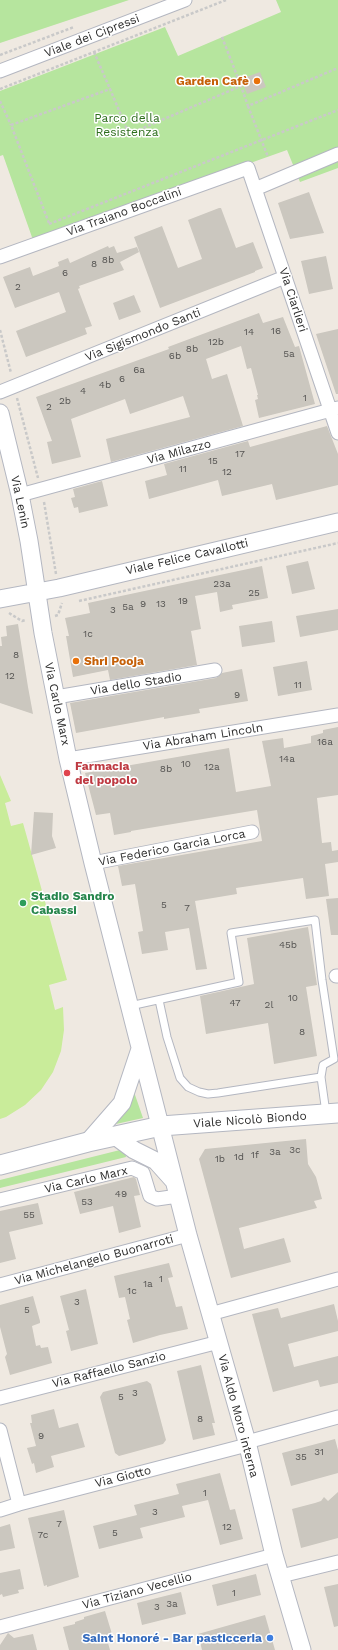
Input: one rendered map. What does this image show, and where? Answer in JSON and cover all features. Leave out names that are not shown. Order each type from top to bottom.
[{"type":"main road","name":"Viale Nicolò Biondo","points":[[161,1126],[332,1114]]},
{"type":"main road","points":[[0,1165],[88,1142],[161,1126]]},
{"type":"street","name":"Viale dei Cipressi","points":[[0,71],[185,0]]},
{"type":"street","points":[[255,189],[338,154]]},
{"type":"street","name":"Via Ciarlieri","points":[[248,168],[334,409],[338,433]]},
{"type":"street","name":"Via Traiano Boccalini","points":[[0,257],[248,168]]},
{"type":"street","name":"Via Sigismondo Santi","points":[[0,392],[286,277]]},
{"type":"street","name":"Via Milazzo","points":[[20,495],[334,409]]},
{"type":"street","name":"Via Lenin","points":[[0,413],[20,495],[29,541],[36,592]]},
{"type":"street","name":"Viale Felice Cavallotti","points":[[0,599],[36,592],[61,596],[338,522]]},
{"type":"street","name":"Via Carlo Marx","points":[[36,592],[68,759],[140,1049]]},
{"type":"street","name":"Via dello Stadio","points":[[56,697],[215,670]]},
{"type":"street","name":"Via Abraham Lincoln","points":[[68,759],[338,715]]},
{"type":"street","name":"Via Federico Garcia Lorca","points":[[93,863],[252,832]]},
{"type":"street","points":[[88,1142],[122,1103],[140,1049]]},
{"type":"street","name":"Via Aldo Moro interna","points":[[140,1049],[188,1235],[247,1444],[274,1555],[302,1650]]},
{"type":"street","points":[[115,1136],[134,1150],[156,1162],[177,1188]]},
{"type":"street","name":"Via Carlo Marx","points":[[0,1200],[132,1168],[143,1173],[150,1196],[157,1199],[177,1188]]},
{"type":"street","name":"Via Michelangelo Buonarroti","points":[[0,1285],[188,1235]]},
{"type":"street","points":[[210,1314],[338,1279]]},
{"type":"street","name":"Via Raffaello Sanzio","points":[[0,1398],[219,1342]]},
{"type":"street","name":"Via Giotto","points":[[0,1510],[247,1444],[338,1417]]},
{"type":"street","points":[[0,1430],[19,1504]]},
{"type":"street","name":"Via Tiziano Vecellio","points":[[0,1627],[274,1555]]},
{"type":"street","points":[[281,1576],[338,1562]]},
{"type":"lane","points":[[130,1006],[239,982],[231,933],[315,920],[334,1059],[323,1065],[321,1077],[332,1114]]},
{"type":"lane","points":[[159,1000],[167,1037],[180,1078],[188,1086],[199,1092],[208,1094],[218,1093],[321,1077]]},
{"type":"path","points":[[0,89],[226,0]]},
{"type":"path","points":[[222,37],[268,157]]},
{"type":"path","points":[[94,52],[129,134],[241,86]]},
{"type":"path","points":[[248,106],[338,68]]},
{"type":"path","points":[[11,126],[110,90]]},
{"type":"path","points":[[0,101],[49,224]]},
{"type":"path","points":[[42,226],[338,110]]},
{"type":"path","points":[[0,330],[41,489],[61,596]]},
{"type":"path","points":[[78,601],[338,543]]},
{"type":"green space","points":[[0,0],[129,0],[0,43]]},
{"type":"green space","name":"Parco della Resistenza","points":[[276,0],[338,0],[338,168],[300,182],[287,150],[33,240],[3,155],[0,156],[0,91],[165,27],[178,56],[281,12]]},
{"type":"green space","name":"Stadio Sandro Cabassi","points":[[0,775],[11,801],[5,803],[11,826],[23,823],[67,980],[49,985],[55,1010],[63,1007],[64,1030],[61,1051],[53,1072],[41,1090],[25,1105],[0,1119]]},
{"type":"green space","points":[[134,1092],[143,1118],[116,1124],[126,1110]]},
{"type":"green space","points":[[124,1149],[126,1157],[0,1188],[0,1180]]},
{"type":"building","points":[[260,72],[266,87],[247,94],[241,79]]},
{"type":"building","points":[[309,192],[324,233],[290,239],[278,203]]},
{"type":"building","points":[[221,208],[236,248],[253,242],[263,268],[160,308],[134,237],[162,226],[178,268],[202,259],[188,220]]},
{"type":"building","points":[[108,246],[109,248],[114,246],[117,253],[137,247],[139,252],[120,262],[124,270],[79,286],[80,288],[78,289],[92,326],[85,328],[87,334],[26,357],[16,331],[66,312],[59,292],[15,308],[3,277],[30,267],[33,276],[59,266],[58,262],[68,258],[70,263]]},
{"type":"building","points":[[326,256],[333,289],[309,294],[301,261]]},
{"type":"building","points":[[134,295],[141,312],[119,320],[113,303]]},
{"type":"building","points":[[259,313],[263,323],[283,317],[295,347],[299,346],[315,404],[259,418],[255,400],[258,399],[258,395],[251,368],[247,369],[241,346],[206,359],[212,379],[227,374],[243,426],[111,462],[106,439],[190,417],[183,396],[130,414],[125,399],[71,419],[81,457],[52,464],[47,442],[52,441],[36,397],[169,349],[168,347]]},
{"type":"building","points":[[338,329],[338,394],[336,394],[316,334]]},
{"type":"building","points":[[327,426],[338,454],[338,485],[276,500],[272,484],[222,496],[218,480],[149,499],[145,481],[167,475],[164,464],[248,441],[250,447]]},
{"type":"building","points":[[102,481],[108,506],[79,513],[78,507],[74,508],[71,498],[75,497],[73,489]]},
{"type":"building","points":[[308,561],[315,589],[292,594],[286,566]]},
{"type":"building","points":[[262,566],[268,598],[232,605],[233,609],[220,612],[217,592],[195,596],[201,629],[191,631],[197,665],[110,680],[108,670],[73,677],[66,636],[69,636],[65,618],[90,613],[88,603]]},
{"type":"building","points":[[338,609],[338,630],[300,637],[296,616]]},
{"type":"building","points":[[272,621],[275,642],[242,647],[239,626]]},
{"type":"building","points":[[18,624],[33,714],[0,703],[1,637],[7,636],[6,626]]},
{"type":"building","points":[[307,661],[312,690],[278,696],[273,667]]},
{"type":"building","points":[[242,669],[248,701],[199,709],[200,713],[164,719],[164,717],[76,733],[70,703],[216,678],[222,673]]},
{"type":"building","points":[[338,727],[338,795],[317,798],[322,843],[331,842],[332,851],[338,850],[338,862],[325,864],[329,896],[306,899],[303,878],[236,888],[237,894],[195,901],[207,969],[196,970],[189,928],[165,932],[168,950],[142,954],[138,932],[143,931],[135,884],[122,886],[118,866],[262,841],[257,810],[114,835],[110,813],[96,815],[85,773],[229,748],[236,792],[271,786],[262,741],[283,738],[284,748],[311,743],[311,736],[323,733],[323,730]]},
{"type":"building","points":[[34,812],[53,813],[52,836],[56,848],[31,855]]},
{"type":"building","points":[[338,898],[338,935],[331,935],[326,899]]},
{"type":"building","points":[[308,927],[317,985],[306,987],[317,1056],[274,1064],[268,1023],[206,1034],[200,996],[254,984],[247,938]]},
{"type":"building","points":[[306,1139],[308,1164],[316,1177],[322,1199],[314,1201],[317,1208],[239,1228],[244,1249],[284,1238],[291,1262],[231,1278],[199,1159],[205,1149]]},
{"type":"building","points":[[134,1177],[136,1179],[140,1195],[134,1196],[141,1227],[119,1233],[113,1206],[80,1214],[74,1192]]},
{"type":"building","points":[[38,1203],[43,1224],[9,1232],[16,1259],[0,1263],[0,1211]]},
{"type":"building","points":[[169,1263],[173,1277],[168,1278],[176,1307],[182,1306],[188,1329],[133,1343],[127,1320],[130,1319],[125,1297],[119,1298],[114,1276]]},
{"type":"building","points":[[86,1289],[98,1344],[71,1351],[66,1331],[69,1330],[60,1296]]},
{"type":"building","points":[[33,1296],[40,1321],[40,1323],[32,1326],[36,1346],[40,1345],[41,1348],[48,1347],[52,1363],[10,1375],[5,1357],[7,1354],[0,1327],[0,1305]]},
{"type":"building","points":[[334,1304],[338,1321],[338,1331],[288,1344],[294,1367],[338,1356],[338,1383],[320,1387],[318,1380],[273,1392],[252,1314],[278,1308],[281,1318]]},
{"type":"building","points":[[201,1365],[215,1423],[212,1423],[215,1435],[193,1440],[177,1371]]},
{"type":"building","points":[[147,1381],[151,1384],[166,1440],[163,1444],[119,1456],[115,1453],[100,1397],[103,1392]]},
{"type":"building","points":[[54,1409],[59,1428],[78,1423],[85,1447],[51,1456],[54,1467],[36,1473],[34,1463],[32,1464],[27,1448],[36,1446],[30,1423],[32,1423],[31,1415]]},
{"type":"building","points":[[335,1439],[338,1450],[338,1473],[291,1486],[282,1453]]},
{"type":"building","points":[[220,1473],[230,1510],[235,1509],[243,1539],[220,1545],[208,1500],[182,1506],[185,1517],[140,1528],[143,1538],[99,1549],[93,1526],[137,1515],[134,1505],[179,1494],[176,1484]]},
{"type":"building","points":[[338,1492],[338,1538],[301,1548],[292,1509],[321,1501],[324,1497],[328,1501]]},
{"type":"building","points":[[64,1510],[79,1577],[47,1587],[47,1585],[44,1586],[28,1518]]},
{"type":"building","points":[[10,1524],[15,1548],[0,1551],[0,1527]]},
{"type":"building","points":[[20,1569],[24,1589],[18,1590],[19,1593],[3,1597],[2,1594],[0,1595],[0,1573]]},
{"type":"building","points":[[256,1574],[261,1595],[217,1606],[212,1585]]},
{"type":"building","points":[[338,1584],[338,1626],[334,1627],[324,1587]]},
{"type":"building","points":[[181,1592],[186,1614],[142,1625],[137,1603]]},
{"type":"building","points":[[105,1611],[112,1634],[106,1636],[110,1650],[69,1650],[63,1627],[75,1624],[75,1622],[84,1619],[84,1617]]},
{"type":"building","points":[[265,1615],[275,1650],[202,1650],[198,1634]]},
{"type":"building","points":[[8,1633],[14,1638],[33,1634],[37,1650],[0,1650],[0,1645]]},
{"type":"place","name":"Garden Cafè","points":[[257,81]]},
{"type":"place","name":"Shri Pooja","points":[[76,661]]},
{"type":"place","name":"Farmacia del popolo","points":[[67,773]]},
{"type":"place","name":"Stadio Sandro Cabassi","points":[[23,903]]},
{"type":"place","name":"Saint Honoré - Bar pasticceria","points":[[270,1638]]}]
